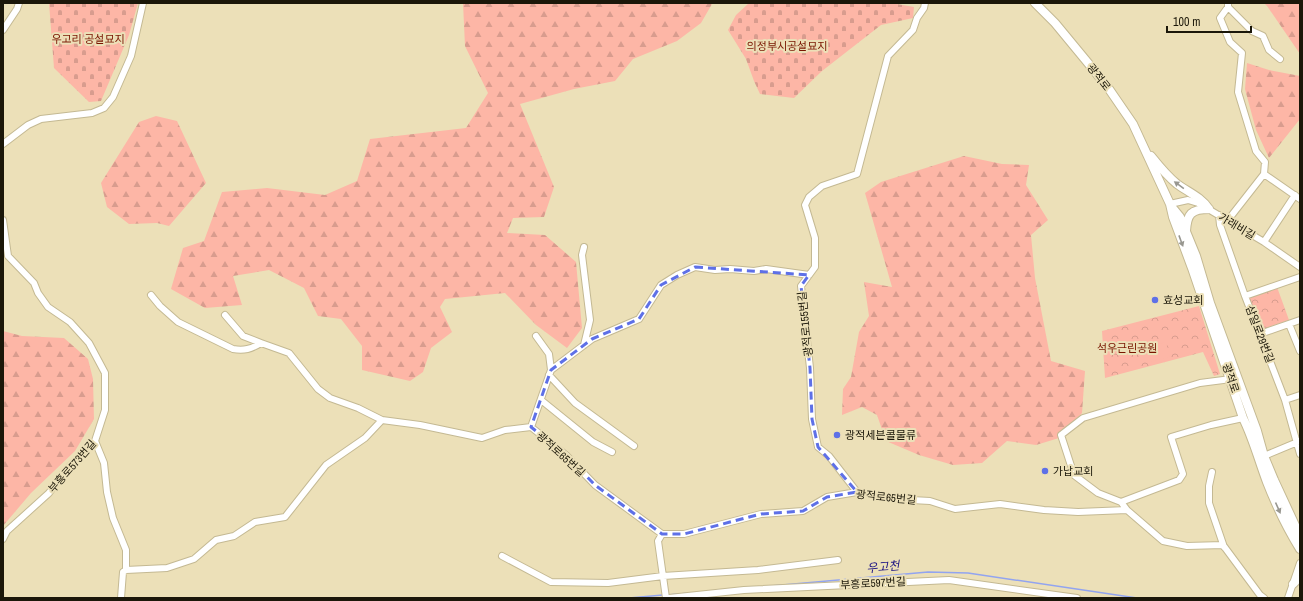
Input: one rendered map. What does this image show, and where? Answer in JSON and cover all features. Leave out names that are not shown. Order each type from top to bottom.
[{"type":"main road","name":"광적로","points":[[1035,3],[1055,23],[1109,89],[1133,124],[1146,150],[1170,204],[1175,223],[1270,489],[1284,520],[1300,549]]},
{"type":"main road","points":[[1146,150],[1178,185],[1201,200],[1209,210]]},
{"type":"main road","name":"광적로","points":[[1170,204],[1180,217],[1196,256],[1210,303],[1264,456],[1300,536]]},
{"type":"main road","points":[[1186,234],[1187,221],[1190,214],[1194,211],[1209,210]]},
{"type":"main road","points":[[1293,584],[1296,580],[1300,579]]},
{"type":"street","points":[[3,30],[17,9],[19,3]]},
{"type":"street","points":[[3,144],[28,125],[41,119],[92,113],[104,108],[114,97],[131,56],[143,3]]},
{"type":"street","name":"광적로155번길","points":[[857,492],[829,456],[818,447],[812,419],[810,368],[801,286],[815,267],[815,238],[805,206],[809,197],[822,186],[857,174],[888,56],[913,30],[917,18],[924,8],[925,3]]},
{"type":"street","points":[[1228,220],[1264,174],[1265,162],[1256,151],[1238,92],[1242,53],[1230,42],[1220,18],[1228,5],[1252,31],[1263,36],[1269,50],[1280,59]]},
{"type":"street","points":[[1264,174],[1297,197],[1264,242]]},
{"type":"street","name":"가래비길","points":[[1170,204],[1191,200],[1264,242],[1300,267]]},
{"type":"street","name":"삼일로29번길","points":[[1219,215],[1220,225],[1245,296],[1285,400],[1298,442],[1300,454]]},
{"type":"street","name":"부흥로573번길","points":[[3,220],[8,256],[34,282],[38,294],[48,307],[70,322],[90,343],[105,373],[105,410],[96,441],[64,472],[49,493],[7,531],[3,539]]},
{"type":"street","points":[[584,246],[582,255],[590,320],[584,345]]},
{"type":"street","points":[[550,373],[592,339],[639,319],[661,285],[677,275],[695,267],[714,270],[730,269],[754,271],[766,269],[809,275]]},
{"type":"street","points":[[1245,296],[1300,277]]},
{"type":"street","points":[[151,295],[160,306],[178,322],[220,344],[242,351],[251,349],[261,344]]},
{"type":"street","points":[[225,315],[243,336],[261,344]]},
{"type":"street","points":[[1260,334],[1300,320]]},
{"type":"street","points":[[1289,324],[1300,351]]},
{"type":"street","points":[[536,336],[549,354],[550,373],[575,403],[634,446]]},
{"type":"street","name":"광적로65번길","points":[[261,344],[289,353],[318,389],[330,398],[358,408],[382,420],[420,425],[482,438],[505,430],[531,427],[566,455],[595,485],[662,534],[684,534],[760,514],[803,511],[828,497],[857,492],[894,499],[930,501],[955,508],[1000,504],[1044,510],[1078,512],[1127,510]]},
{"type":"street","name":"광적로65번길","points":[[531,427],[550,373]]},
{"type":"street","points":[[1224,547],[1223,545],[1187,546],[1163,541],[1127,510],[1121,502],[1098,493],[1074,475],[1061,434],[1083,418],[1200,382],[1231,379]]},
{"type":"street","points":[[1285,400],[1300,395]]},
{"type":"street","points":[[541,400],[593,442],[612,452]]},
{"type":"street","points":[[1121,502],[1179,480],[1183,474],[1172,437],[1211,425],[1244,418]]},
{"type":"street","points":[[126,570],[167,568],[194,559],[216,540],[234,536],[255,522],[285,517],[326,465],[365,438],[382,420]]},
{"type":"street","points":[[96,441],[104,463],[107,492],[113,518],[126,550],[126,570],[123,572],[121,598]]},
{"type":"street","points":[[1264,456],[1298,442]]},
{"type":"street","points":[[1212,472],[1209,486],[1209,503],[1224,547],[1260,595],[1264,598]]},
{"type":"street","points":[[662,534],[658,541],[663,577],[669,597]]},
{"type":"street","points":[[502,556],[551,582],[608,583],[663,577],[758,570],[838,560]]},
{"type":"street","points":[[1287,598],[1300,563]]},
{"type":"street","name":"부흥로597번길","points":[[669,597],[744,590],[950,580],[1077,598]]},
{"type":"highlighted area","points":[[695,267],[809,275],[801,286],[810,368],[812,419],[818,447],[857,492],[827,497],[803,511],[761,514],[684,534],[662,534],[595,485],[566,455],[531,427],[551,370],[592,339],[639,319],[661,285]]},
{"type":"green space","name":"우고리 공설묘지","points":[[49,3],[138,3],[129,35],[101,101],[89,102],[54,68]]},
{"type":"green space","points":[[463,3],[712,4],[701,23],[677,41],[633,59],[615,81],[574,89],[520,104],[554,187],[544,217],[513,218],[507,233],[545,235],[576,262],[582,328],[567,348],[536,325],[505,293],[445,299],[440,307],[452,332],[431,348],[423,372],[410,381],[362,370],[362,346],[341,319],[318,316],[304,288],[269,270],[233,276],[242,305],[205,308],[171,289],[183,248],[204,241],[222,192],[267,188],[325,195],[357,181],[370,139],[466,128],[488,93],[465,46]]},
{"type":"green space","name":"의정부시공설묘지","points":[[749,3],[891,3],[914,7],[913,18],[881,25],[822,71],[794,98],[760,94],[746,59],[728,30],[736,15]]},
{"type":"green space","points":[[1264,3],[1300,3],[1300,54],[1267,6]]},
{"type":"green space","points":[[1247,63],[1269,70],[1300,76],[1300,119],[1269,158],[1256,130],[1245,89]]},
{"type":"green space","points":[[156,116],[177,121],[206,183],[169,226],[157,223],[129,224],[107,207],[101,183],[139,122]]},
{"type":"green space","points":[[964,156],[1002,164],[1029,165],[1026,185],[1048,220],[1031,235],[1035,278],[1051,361],[1085,371],[1082,413],[1059,438],[1036,445],[1007,441],[982,463],[953,465],[919,455],[886,441],[877,415],[862,407],[842,415],[843,389],[851,377],[859,332],[869,316],[864,282],[892,287],[865,193],[881,182]]},
{"type":"green space","points":[[1277,287],[1289,320],[1263,329],[1258,322],[1249,298]]},
{"type":"green space","name":"석우근린공원","points":[[1199,306],[1220,374],[1214,376],[1203,352],[1105,378],[1102,331]]},
{"type":"green space","points":[[3,331],[22,336],[64,338],[88,359],[93,379],[94,419],[75,451],[31,493],[3,526]]},
{"type":"green space","points":[[1166,342],[1170,357],[1146,363],[1142,349]]},
{"type":"waterway","name":"우고천","points":[[771,586],[928,572],[968,573],[1137,598]]},
{"type":"waterway","name":"우고천","points":[[667,595],[691,593]]},
{"type":"waterway","name":"우고천","points":[[629,598],[663,595]]},
{"type":"place","name":"효성교회","points":[[1155,300]]},
{"type":"place","name":"광적세븐콜물류","points":[[837,435]]},
{"type":"place","name":"가납교회","points":[[1045,471]]}]
